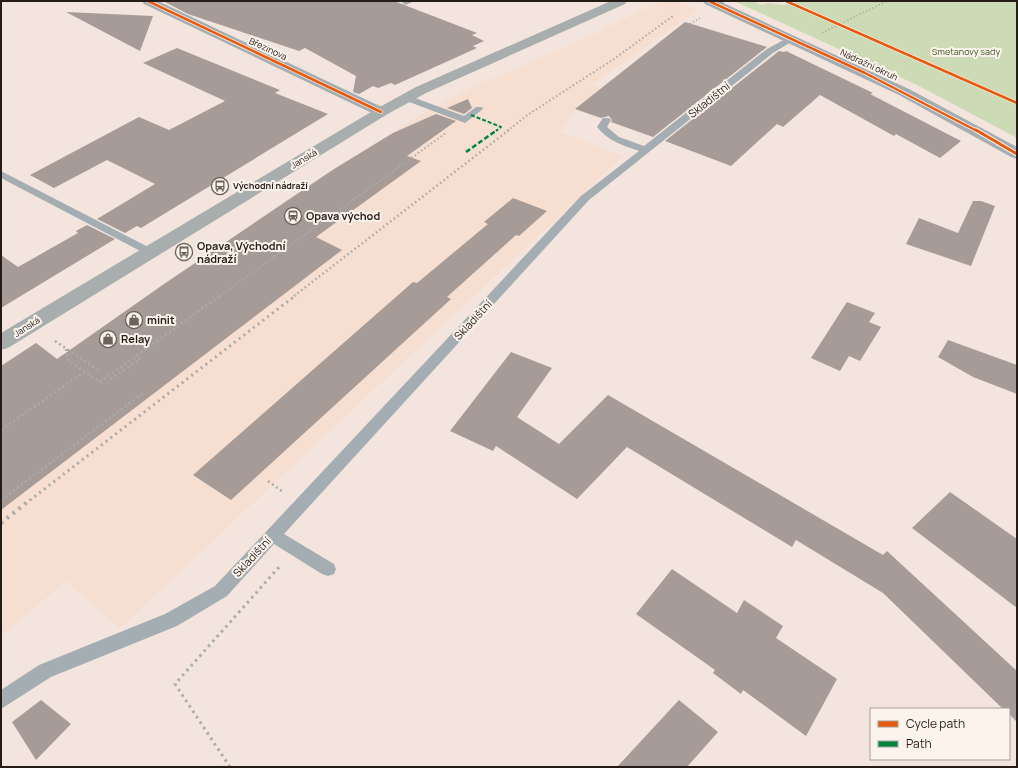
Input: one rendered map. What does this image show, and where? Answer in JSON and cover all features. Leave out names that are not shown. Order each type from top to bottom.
[{"type":"main road","name":"Janská","points":[[1,343],[380,112],[407,98],[621,1]]},
{"type":"street","name":"Březinova","points":[[148,1],[380,112]]},
{"type":"street","name":"Nádražní okruh","points":[[715,2],[922,100],[1017,154]]},
{"type":"lane","name":"Skladištní","points":[[1,700],[45,671],[172,620],[221,591],[585,198],[770,51],[792,39]]},
{"type":"lane","points":[[407,98],[465,120],[479,109]]},
{"type":"lane","points":[[606,120],[602,127],[605,132],[613,137],[646,150]]},
{"type":"lane","points":[[4,177],[150,252]]},
{"type":"lane","points":[[273,535],[328,569]]},
{"type":"path","points":[[878,1],[883,3]]},
{"type":"path","points":[[839,25],[887,1]]},
{"type":"path","points":[[832,22],[846,28]]},
{"type":"path","points":[[66,349],[68,360],[100,382],[465,120]]},
{"type":"path","points":[[55,341],[100,372]]},
{"type":"path","points":[[111,379],[140,359],[136,356]]},
{"type":"path","points":[[1,430],[84,372]]},
{"type":"path","points":[[1,500],[143,393]]},
{"type":"path","points":[[230,767],[175,684],[295,549]]},
{"type":"shaded area","points":[[657,3],[683,3],[698,10],[592,85],[600,89],[575,109],[561,132],[623,156],[120,628],[66,581],[1,636],[1,366],[36,343],[58,358],[164,284],[377,142],[429,110],[477,85],[566,47],[567,45],[587,38],[586,36],[591,36],[603,30],[603,27],[608,27]]},
{"type":"green space","name":"Smetanovy sady","points":[[734,1],[753,1],[762,5],[768,3],[784,5],[797,1],[1017,1],[1017,138],[917,85]]},
{"type":"building","points":[[163,1],[394,1],[477,33],[472,35],[484,41],[473,46],[477,48],[395,85],[391,83],[378,88],[373,86],[359,94],[353,92],[356,76],[305,48],[299,51],[188,14]]},
{"type":"building","points":[[66,12],[153,16],[140,51]]},
{"type":"building","points":[[685,22],[767,47],[653,137],[611,122],[612,120],[609,116],[601,118],[575,109]]},
{"type":"building","points":[[177,48],[280,90],[275,93],[328,114],[141,228],[137,226],[125,233],[97,219],[155,184],[107,160],[54,188],[30,175],[139,117],[169,130],[225,101],[143,63]]},
{"type":"building","points":[[779,51],[786,51],[873,93],[870,94],[961,141],[940,158],[896,134],[894,136],[820,95],[783,127],[777,124],[731,166],[665,141]]},
{"type":"building","points":[[468,99],[472,108],[464,114],[447,108]]},
{"type":"building","points":[[436,114],[456,121],[407,156],[421,161],[316,237],[342,250],[1,510],[1,366],[36,343],[57,359],[164,284],[334,169],[393,133]]},
{"type":"building","points":[[513,198],[547,211],[519,236],[516,235],[447,297],[451,299],[231,500],[193,475],[413,282],[417,283],[488,224],[484,222]]},
{"type":"building","points":[[973,201],[981,201],[995,206],[971,266],[906,244],[919,218],[958,233]]},
{"type":"building","points":[[87,225],[115,239],[1,308],[1,255],[18,267],[78,233],[76,231]]},
{"type":"building","points":[[847,302],[875,313],[869,322],[881,327],[860,361],[849,356],[840,371],[811,358]]},
{"type":"building","points":[[948,340],[1017,365],[1017,394],[973,377],[938,357]]},
{"type":"building","points":[[511,352],[552,368],[517,417],[559,444],[608,395],[883,555],[887,551],[1017,671],[1017,722],[1010,715],[1010,708],[1002,708],[883,593],[796,540],[792,547],[627,447],[577,499],[496,446],[493,451],[450,431]]},
{"type":"building","points":[[950,492],[1017,539],[1017,608],[912,528]]},
{"type":"building","points":[[672,569],[737,613],[744,600],[783,626],[776,638],[837,679],[806,736],[743,690],[741,694],[713,673],[715,670],[636,614]]},
{"type":"building","points":[[41,700],[71,724],[36,760],[12,722]]},
{"type":"building","points":[[679,700],[718,732],[687,767],[617,767]]},
{"type":"railway","points":[[507,131],[529,114],[614,59],[673,16]]},
{"type":"railway","points":[[294,296],[509,130]]},
{"type":"railway","points":[[25,504],[296,295]]},
{"type":"railway","points":[[1,523],[26,503]]},
{"type":"marked path","points":[[466,152],[501,127],[471,115]]},
{"type":"cycle path","points":[[148,1],[381,112]]},
{"type":"cycle path","points":[[709,1],[826,54],[904,92],[942,111],[1017,154]]},
{"type":"cycle path","points":[[786,1],[1017,103]]},
{"type":"place","name":"Východní nádraží","points":[[220,186]]},
{"type":"place","name":"Opava východ","points":[[293,216]]},
{"type":"place","name":"Opava, Východní nádraží","points":[[184,252]]},
{"type":"place","name":"minit","points":[[134,320]]},
{"type":"place","name":"Relay","points":[[108,339]]}]
